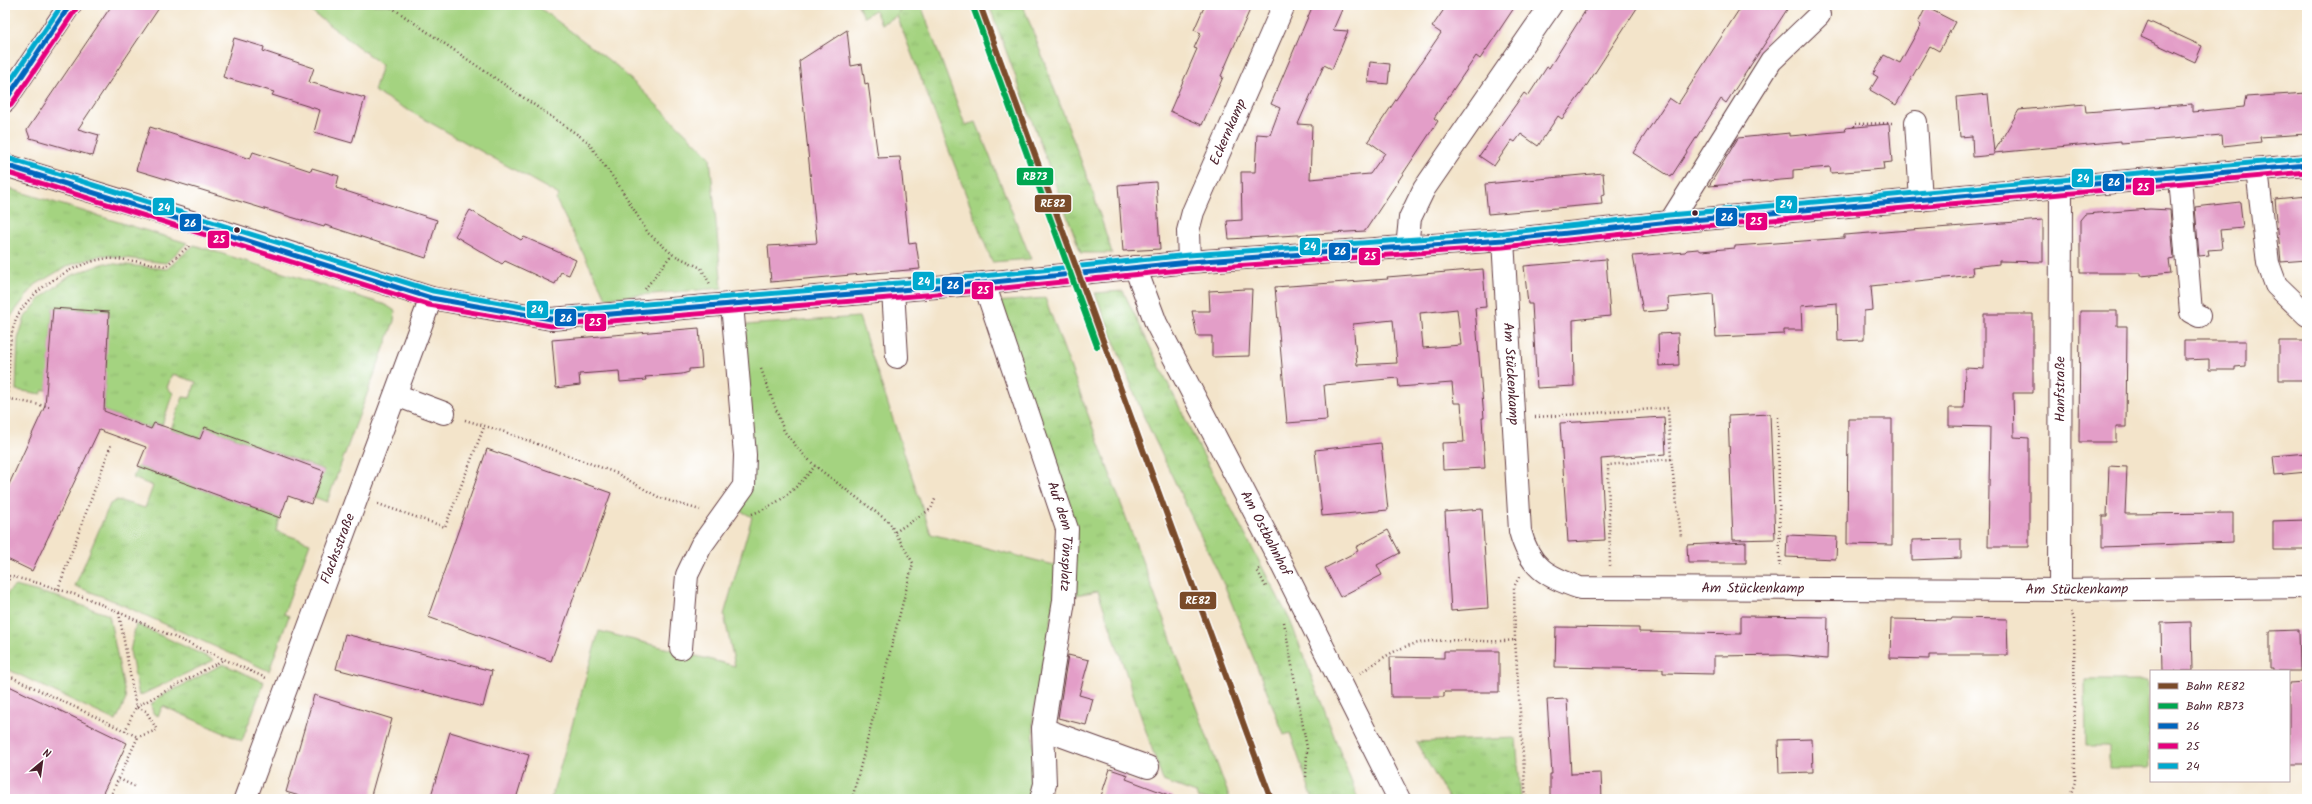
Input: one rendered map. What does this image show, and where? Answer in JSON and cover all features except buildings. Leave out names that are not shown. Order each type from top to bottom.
[{"type":"street","points":[[5,101],[70,5]]},
{"type":"street","name":"Eckernkamp","points":[[1189,262],[1188,231],[1193,212],[1284,5]]},
{"type":"street","points":[[1407,248],[1410,218],[1424,189],[1551,5]]},
{"type":"street","points":[[1670,222],[1771,61],[1819,15]]},
{"type":"street","points":[[1916,122],[1921,200]]},
{"type":"street","points":[[5,165],[206,226],[431,298],[551,319],[984,283],[1189,262],[1407,248],[1503,240],[1670,222],[2307,166]]},
{"type":"street","points":[[2257,170],[2268,263],[2276,284],[2307,315]]},
{"type":"street","points":[[2180,177],[2191,312],[2199,316]]},
{"type":"street","name":"Hanfstraße","points":[[2060,590],[2061,187]]},
{"type":"street","name":"Am Stückenkamp","points":[[1503,240],[1520,531],[1525,550],[1534,564],[1553,579],[1580,588],[2060,590],[2307,587]]},
{"type":"street","name":"Am Ostbahnhof","points":[[1135,267],[1146,302],[1159,329],[1343,684],[1399,799]]},
{"type":"street","name":"Auf dem Tönsplatz","points":[[984,283],[1067,529],[1064,601],[1043,729],[1045,784],[1041,799]]},
{"type":"street","points":[[893,290],[897,357]]},
{"type":"street","name":"Flachsstraße","points":[[245,799],[431,298]]},
{"type":"street","points":[[681,648],[688,574],[700,546],[744,486],[745,455],[723,304]]},
{"type":"street","points":[[396,395],[444,413]]},
{"type":"street","points":[[1043,729],[1148,767]]},
{"type":"path","points":[[388,5],[587,141],[620,187],[648,233],[672,254],[701,268],[723,304]]},
{"type":"path","points":[[1854,127],[1854,124],[1916,122]]},
{"type":"path","points":[[5,404],[14,325],[24,306],[40,289],[71,270],[104,259],[166,266],[189,247],[206,226]]},
{"type":"path","points":[[643,311],[642,293],[672,254]]},
{"type":"path","points":[[760,366],[784,431],[800,451],[815,466],[889,522],[913,563],[852,799]]},
{"type":"path","points":[[6,398],[50,407]]},
{"type":"path","points":[[1513,419],[1668,408],[1671,459],[1681,536]]},
{"type":"path","points":[[1778,417],[1781,589]]},
{"type":"path","points":[[357,497],[445,527],[484,427],[505,432],[616,473],[660,498],[722,517],[747,516],[774,506],[796,489],[815,466]]},
{"type":"path","points":[[58,589],[111,445]]},
{"type":"path","points":[[1610,588],[1608,465],[1671,459]]},
{"type":"path","points":[[895,532],[931,509],[936,497]]},
{"type":"path","points":[[1268,590],[1257,570],[1279,559]]},
{"type":"path","points":[[1526,799],[1515,640],[1514,587],[1518,578],[1534,564]]},
{"type":"path","points":[[5,576],[58,589],[90,599],[286,688]]},
{"type":"path","points":[[5,587],[10,577]]},
{"type":"path","points":[[2060,590],[2074,619],[2075,782],[2069,799]]},
{"type":"path","points":[[119,613],[136,707]]},
{"type":"path","points":[[1282,617],[1307,748],[1306,778]]},
{"type":"path","points":[[1343,684],[1394,651],[1414,644],[1432,641],[1515,640]]},
{"type":"path","points":[[124,730],[136,707],[223,660]]},
{"type":"path","points":[[5,674],[138,737],[158,730],[146,711],[136,707]]},
{"type":"path","points":[[110,799],[138,737]]},
{"type":"path","points":[[119,779],[134,786]]},
{"type":"green space","points":[[303,5],[536,5],[618,67],[710,157],[722,288],[606,298],[556,200],[559,195],[374,91],[382,65]]},
{"type":"green space","points":[[858,5],[902,5],[897,16],[881,24],[875,10],[864,17]]},
{"type":"green space","points":[[902,5],[921,5],[965,125],[976,122],[1031,259],[992,262],[897,16]]},
{"type":"green space","points":[[989,5],[1023,5],[1093,193],[1112,253],[1081,253]]},
{"type":"green space","points":[[5,187],[187,243],[166,263],[102,255],[67,266],[35,285],[9,319],[5,340]]},
{"type":"green space","points":[[194,245],[386,305],[395,311],[394,321],[327,502],[314,497],[324,470],[205,427],[200,439],[171,429],[183,397],[190,398],[196,382],[172,374],[167,388],[173,393],[162,425],[154,423],[151,429],[104,411],[108,311],[53,308],[47,390],[43,390],[41,394],[16,390],[18,339],[25,317],[42,297],[70,276],[105,263],[167,269]]},
{"type":"green space","points":[[1123,291],[1198,445],[1290,620],[1358,799],[1313,799],[1290,733],[1284,735],[1226,589],[1143,415],[1095,293]]},
{"type":"green space","points":[[1045,298],[1230,799],[1198,799],[1196,793],[1163,781],[1098,591],[1075,595],[996,302]]},
{"type":"green space","points":[[859,317],[931,534],[1058,566],[1057,590],[1033,716],[1035,780],[1030,799],[551,799],[599,631],[735,666],[724,615],[752,517],[739,510],[751,483],[745,325]]},
{"type":"green space","points":[[138,466],[280,518],[276,531],[310,543],[284,614],[289,616],[269,671],[109,599],[75,586],[110,504],[117,500],[145,508],[153,486],[133,478]]},
{"type":"green space","points":[[15,586],[58,597],[109,615],[126,699],[116,721],[5,668],[5,599],[8,592]]},
{"type":"green space","points":[[136,624],[214,660],[139,696],[130,651]]},
{"type":"green space","points":[[223,664],[264,682],[242,741],[163,706],[158,716],[153,713],[151,705],[158,698]]},
{"type":"green space","points":[[2085,680],[2148,680],[2149,768],[2109,768],[2109,746],[2086,746]]},
{"type":"green space","points":[[1516,738],[1521,799],[1449,799],[1416,742]]},
{"type":"rail line","name":"RE82","points":[[980,5],[1271,799]]},
{"type":"rail line","name":"RB73","points":[[973,7],[1097,346]]},
{"type":"transit line","name":"24","points":[[5,89],[62,5]]},
{"type":"transit line","name":"26","points":[[5,101],[70,5]]},
{"type":"transit line","name":"25","points":[[11,105],[76,9]]},
{"type":"transit line","name":"24","points":[[7,158],[433,291],[551,312],[983,276],[1189,255],[1502,233],[1669,215],[2306,158]]},
{"type":"transit line","name":"26","points":[[5,165],[431,298],[551,319],[984,283],[1189,262],[1503,240],[1670,222],[2307,165]]},
{"type":"transit line","name":"25","points":[[5,172],[429,305],[551,326],[985,290],[1190,269],[1503,247],[1671,229],[2307,172]]}]
